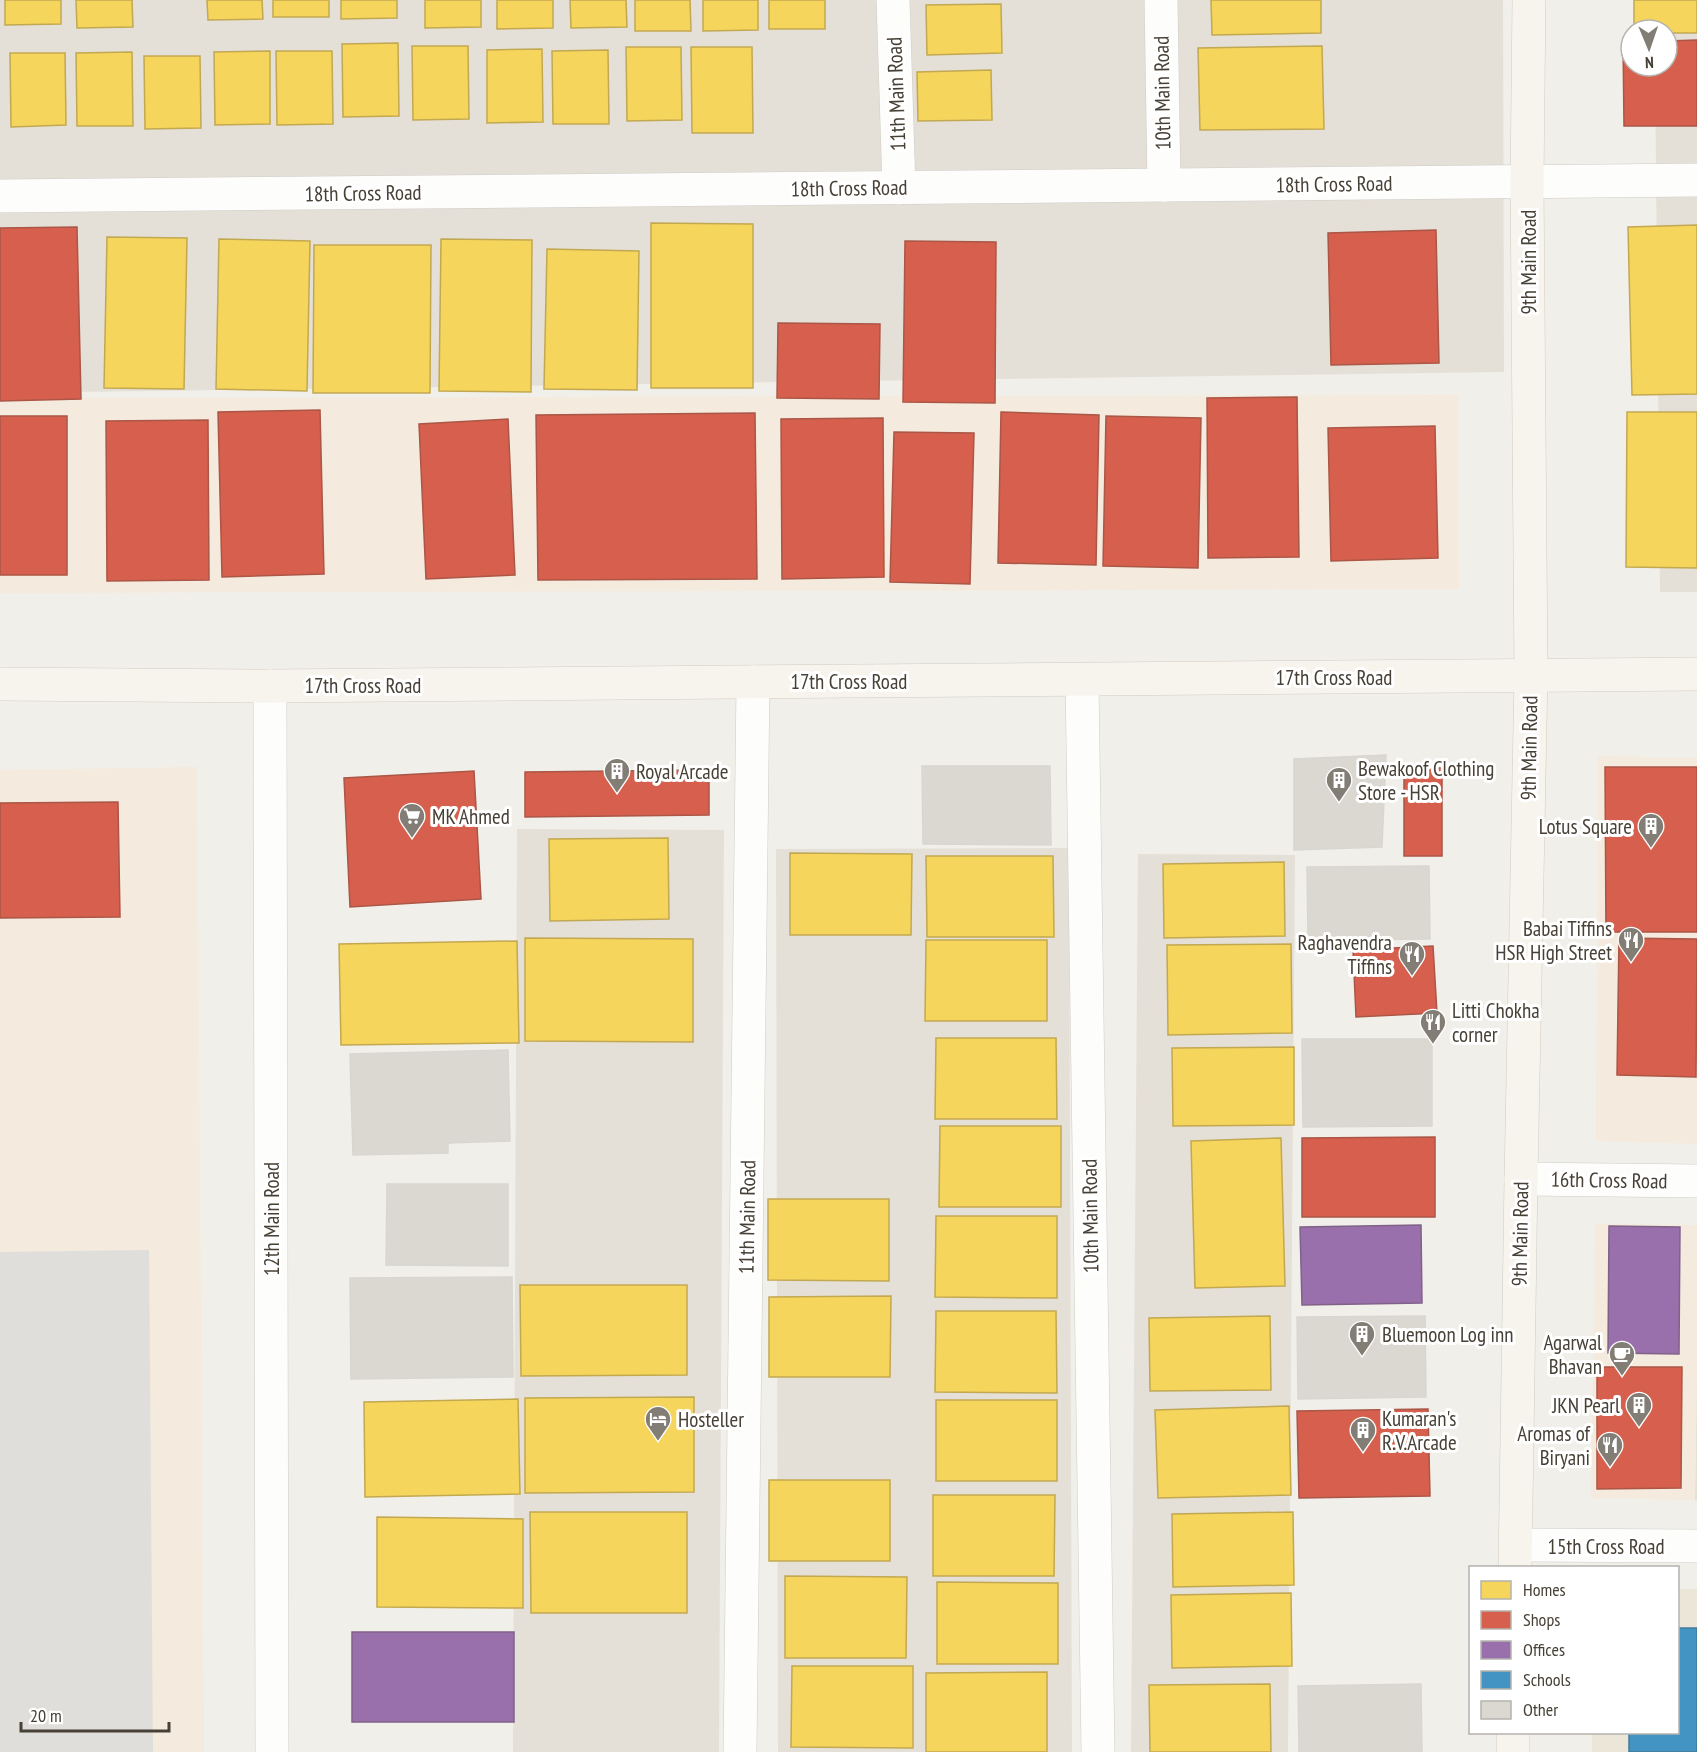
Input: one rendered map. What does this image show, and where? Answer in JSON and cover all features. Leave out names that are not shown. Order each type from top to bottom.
[{"type":"street","name":"11th Main Road","points":[[893,0],[899,188]]},
{"type":"street","name":"10th Main Road","points":[[1161,0],[1164,185]]},
{"type":"street","name":"9th Main Road","points":[[1515,1556],[1531,675],[1527,182],[1529,0]]},
{"type":"street","name":"18th Cross Road","points":[[0,196],[1697,180]]},
{"type":"street","name":"17th Cross Road","points":[[0,684],[270,686],[1697,674]]},
{"type":"street","name":"10th Main Road","points":[[1082,680],[1098,1752]]},
{"type":"street","name":"11th Main Road","points":[[740,1752],[753,682]]},
{"type":"street","name":"12th Main Road","points":[[270,686],[272,1752]]},
{"type":"street","name":"16th Cross Road","points":[[1521,1179],[1697,1181]]},
{"type":"street","name":"15th Cross Road","points":[[1515,1556],[1697,1546]]},
{"type":"street","points":[[1513,1734],[1513,1752]]},
{"type":"shaded area","points":[[0,0],[1503,0],[1504,372],[0,393]]},
{"type":"shaded area","points":[[1697,0],[1697,592],[1660,592],[1655,78],[1679,78],[1679,18]]},
{"type":"shaded area","points":[[1458,395],[1459,589],[0,593],[0,398]]},
{"type":"shaded area","points":[[1598,756],[1697,758],[1697,1144],[1596,1141]]},
{"type":"shaded area","points":[[197,767],[204,1752],[0,1752],[0,770]]},
{"type":"shaded area","points":[[517,829],[724,830],[719,1752],[513,1752]]},
{"type":"shaded area","points":[[1069,848],[1072,1752],[778,1752],[776,849]]},
{"type":"shaded area","points":[[1138,854],[1295,855],[1288,1752],[1131,1752]]},
{"type":"shaded area","points":[[1595,1224],[1697,1225],[1695,1500],[1591,1498]]},
{"type":"shaded area","points":[[149,1250],[153,1752],[0,1752],[0,1252]]},
{"type":"shaded area","points":[[1697,1371],[1697,1500],[1695,1500]]},
{"type":"shaded area","points":[[1679,1589],[1697,1589],[1697,1752],[1592,1752],[1592,1734],[1679,1734]]},
{"type":"building: Homes","points":[[5,0],[61,0],[61,24],[5,25]]},
{"type":"building: Homes","points":[[76,0],[132,0],[133,27],[77,28]]},
{"type":"building: Homes","points":[[207,0],[262,0],[263,19],[208,20]]},
{"type":"building: Homes","points":[[273,0],[329,0],[329,17],[273,17]]},
{"type":"building: Homes","points":[[341,0],[397,0],[397,18],[341,19]]},
{"type":"building: Homes","points":[[425,0],[481,0],[481,27],[425,28]]},
{"type":"building: Homes","points":[[497,0],[553,0],[553,28],[497,29]]},
{"type":"building: Homes","points":[[570,0],[626,0],[627,27],[571,28]]},
{"type":"building: Homes","points":[[635,0],[690,0],[691,31],[635,31]]},
{"type":"building: Homes","points":[[703,0],[758,0],[758,30],[703,31]]},
{"type":"building: Homes","points":[[769,0],[825,0],[825,29],[769,29]]},
{"type":"building: Homes","points":[[1211,0],[1321,0],[1321,33],[1212,35]]},
{"type":"building: Homes","points":[[1634,0],[1697,0],[1697,33],[1679,33],[1679,18],[1634,18]]},
{"type":"building: Homes","points":[[1001,4],[1002,53],[927,55],[926,5]]},
{"type":"building: Homes","points":[[398,43],[399,116],[343,117],[342,44]]},
{"type":"building: Homes","points":[[412,46],[468,46],[469,119],[413,120]]},
{"type":"building: Homes","points":[[1322,46],[1324,129],[1200,130],[1198,48]]},
{"type":"building: Homes","points":[[626,47],[681,47],[682,120],[627,121]]},
{"type":"building: Homes","points":[[691,47],[752,47],[753,133],[692,133]]},
{"type":"building: Homes","points":[[542,49],[543,122],[487,123],[487,50]]},
{"type":"building: Homes","points":[[608,50],[609,124],[553,124],[552,51]]},
{"type":"building: Homes","points":[[270,51],[270,124],[215,125],[214,52]]},
{"type":"building: Homes","points":[[276,51],[332,51],[333,124],[277,125]]},
{"type":"building: Homes","points":[[132,52],[133,126],[77,126],[76,53]]},
{"type":"building: Homes","points":[[10,53],[65,53],[66,125],[11,127]]},
{"type":"building: Homes","points":[[144,56],[200,56],[201,128],[145,129]]},
{"type":"building: Homes","points":[[991,70],[992,120],[918,121],[917,72]]},
{"type":"building: Homes","points":[[651,223],[753,224],[753,388],[651,388]]},
{"type":"building: Homes","points":[[1697,225],[1697,394],[1632,395],[1628,227]]},
{"type":"building: Homes","points":[[107,237],[187,238],[184,389],[104,388]]},
{"type":"building: Homes","points":[[219,239],[310,241],[307,391],[216,389]]},
{"type":"building: Homes","points":[[441,239],[532,240],[531,392],[439,391]]},
{"type":"building: Homes","points":[[314,245],[431,245],[430,393],[313,393]]},
{"type":"building: Homes","points":[[547,249],[639,251],[637,390],[544,389]]},
{"type":"building: Homes","points":[[1627,412],[1697,412],[1697,568],[1626,567]]},
{"type":"building: Homes","points":[[668,838],[669,919],[550,921],[549,839]]},
{"type":"building: Homes","points":[[790,853],[912,854],[911,935],[790,935]]},
{"type":"building: Homes","points":[[926,856],[1053,856],[1054,937],[927,937]]},
{"type":"building: Homes","points":[[1284,862],[1285,936],[1164,938],[1163,864]]},
{"type":"building: Homes","points":[[525,938],[693,939],[693,1042],[525,1041]]},
{"type":"building: Homes","points":[[926,940],[1047,940],[1047,1021],[925,1021]]},
{"type":"building: Homes","points":[[517,941],[519,1043],[341,1045],[339,944]]},
{"type":"building: Homes","points":[[1291,944],[1292,1033],[1168,1035],[1167,945]]},
{"type":"building: Homes","points":[[936,1038],[1056,1038],[1057,1119],[935,1119]]},
{"type":"building: Homes","points":[[1294,1047],[1294,1125],[1173,1126],[1172,1048]]},
{"type":"building: Homes","points":[[940,1126],[1061,1126],[1061,1207],[939,1207]]},
{"type":"building: Homes","points":[[1281,1138],[1285,1286],[1195,1288],[1191,1141]]},
{"type":"building: Homes","points":[[768,1199],[889,1199],[889,1281],[768,1280]]},
{"type":"building: Homes","points":[[936,1216],[1057,1216],[1057,1298],[935,1297]]},
{"type":"building: Homes","points":[[520,1285],[687,1285],[687,1375],[521,1376]]},
{"type":"building: Homes","points":[[891,1296],[890,1377],[769,1377],[769,1297]]},
{"type":"building: Homes","points":[[936,1311],[1056,1311],[1057,1393],[935,1392]]},
{"type":"building: Homes","points":[[1270,1316],[1271,1390],[1150,1391],[1149,1318]]},
{"type":"building: Homes","points":[[694,1397],[694,1492],[525,1493],[525,1398]]},
{"type":"building: Homes","points":[[518,1399],[520,1494],[365,1497],[364,1402]]},
{"type":"building: Homes","points":[[936,1400],[1057,1400],[1057,1481],[936,1481]]},
{"type":"building: Homes","points":[[1289,1406],[1291,1495],[1158,1498],[1155,1410]]},
{"type":"building: Homes","points":[[769,1480],[890,1480],[890,1561],[769,1561]]},
{"type":"building: Homes","points":[[933,1495],[1055,1495],[1054,1576],[933,1576]]},
{"type":"building: Homes","points":[[530,1512],[687,1512],[687,1613],[531,1613]]},
{"type":"building: Homes","points":[[1293,1512],[1294,1585],[1173,1587],[1172,1514]]},
{"type":"building: Homes","points":[[377,1517],[523,1519],[523,1608],[377,1607]]},
{"type":"building: Homes","points":[[785,1576],[907,1577],[906,1658],[785,1658]]},
{"type":"building: Homes","points":[[937,1582],[1058,1583],[1058,1664],[937,1664]]},
{"type":"building: Homes","points":[[1291,1593],[1292,1666],[1172,1668],[1171,1595]]},
{"type":"building: Homes","points":[[792,1666],[913,1666],[913,1748],[791,1747]]},
{"type":"building: Homes","points":[[1047,1672],[1047,1752],[926,1752],[926,1673]]},
{"type":"building: Homes","points":[[1270,1684],[1271,1752],[1150,1752],[1149,1685]]},
{"type":"building: Shops","points":[[1697,40],[1697,126],[1624,126],[1623,78],[1679,78],[1679,41]]},
{"type":"building: Shops","points":[[77,227],[81,399],[0,401],[0,228]]},
{"type":"building: Shops","points":[[1436,230],[1439,363],[1331,365],[1328,233]]},
{"type":"building: Shops","points":[[905,241],[996,242],[995,403],[903,402]]},
{"type":"building: Shops","points":[[778,323],[880,324],[879,399],[777,398]]},
{"type":"building: Shops","points":[[1297,397],[1299,557],[1208,558],[1207,398]]},
{"type":"building: Shops","points":[[320,410],[324,574],[222,577],[218,412]]},
{"type":"building: Shops","points":[[1001,412],[1099,415],[1096,565],[998,563]]},
{"type":"building: Shops","points":[[755,413],[757,579],[538,580],[536,415]]},
{"type":"building: Shops","points":[[0,416],[67,416],[67,575],[0,575]]},
{"type":"building: Shops","points":[[1106,416],[1201,418],[1198,568],[1103,566]]},
{"type":"building: Shops","points":[[883,418],[884,577],[782,579],[781,419]]},
{"type":"building: Shops","points":[[508,419],[515,575],[426,579],[419,424]]},
{"type":"building: Shops","points":[[208,420],[209,580],[107,581],[106,421]]},
{"type":"building: Shops","points":[[1435,426],[1438,558],[1331,561],[1328,428]]},
{"type":"building: Shops","points":[[894,432],[974,433],[970,584],[890,582]]},
{"type":"building: Shops","name":"Lotus Square","points":[[1605,767],[1697,767],[1697,932],[1606,932]]},
{"type":"building: Shops","points":[[1404,768],[1442,768],[1442,856],[1404,856]]},
{"type":"building: Shops","name":"Royal Arcade","points":[[709,770],[709,815],[525,817],[525,772]]},
{"type":"building: Shops","name":"MK Ahmed","points":[[474,771],[481,899],[350,907],[344,778]]},
{"type":"building: Shops","points":[[118,802],[120,917],[0,918],[0,803]]},
{"type":"building: Shops","points":[[1619,938],[1697,939],[1696,1077],[1617,1075]]},
{"type":"building: Shops","points":[[1433,946],[1437,1013],[1356,1017],[1353,950]]},
{"type":"building: Shops","points":[[1435,1137],[1435,1217],[1302,1217],[1302,1138]]},
{"type":"building: Shops","name":"JKN Pearl","points":[[1597,1367],[1682,1367],[1681,1488],[1597,1489]]},
{"type":"building: Shops","name":"Kumaran's R.V.Arcade","points":[[1428,1409],[1430,1496],[1299,1498],[1297,1411]]},
{"type":"building: Offices","points":[[1421,1225],[1422,1303],[1302,1305],[1300,1227]]},
{"type":"building: Offices","points":[[1609,1226],[1680,1227],[1679,1354],[1608,1353]]},
{"type":"building: Offices","points":[[352,1632],[514,1632],[514,1722],[352,1722]]},
{"type":"building: Schools","points":[[1679,1628],[1697,1628],[1697,1752],[1629,1752],[1629,1734],[1679,1734]]},
{"type":"building: Other","name":"Bewakoof Clothing Store - HSR","points":[[1386,755],[1382,847],[1294,850],[1294,759]]},
{"type":"building: Other","points":[[922,766],[1050,766],[1051,845],[923,844]]},
{"type":"building: Other","points":[[1429,866],[1430,939],[1308,940],[1307,867]]},
{"type":"building: Other","points":[[1302,1039],[1432,1039],[1432,1126],[1303,1127]]},
{"type":"building: Other","points":[[508,1050],[510,1141],[448,1143],[448,1153],[353,1155],[350,1054]]},
{"type":"building: Other","points":[[387,1184],[508,1184],[508,1266],[386,1265]]},
{"type":"building: Other","points":[[512,1277],[513,1377],[351,1379],[350,1278]]},
{"type":"building: Other","name":"Bluemoon Log inn","points":[[1425,1316],[1426,1397],[1298,1399],[1297,1317]]},
{"type":"building: Other","points":[[1421,1684],[1422,1752],[1299,1752],[1298,1686]]},
{"type":"place","name":"Royal Arcade","points":[[617,794]]},
{"type":"place","name":"Bewakoof Clothing Store - HSR","points":[[1339,803]]},
{"type":"place","name":"MK Ahmed","points":[[412,839]]},
{"type":"place","name":"Lotus Square","points":[[1651,849]]},
{"type":"place","name":"Babai Tiffins HSR High Street","points":[[1631,963]]},
{"type":"place","name":"Raghavendra Tiffins","points":[[1412,977]]},
{"type":"place","name":"Litti Chokha corner","points":[[1433,1045]]},
{"type":"place","name":"Bluemoon Log inn","points":[[1362,1357]]},
{"type":"place","name":"Agarwal Bhavan","points":[[1622,1377]]},
{"type":"place","name":"JKN Pearl","points":[[1639,1428]]},
{"type":"place","name":"Hosteller","points":[[658,1442]]},
{"type":"place","name":"Kumaran's R.V.Arcade","points":[[1363,1453]]},
{"type":"place","name":"Aromas of Biryani","points":[[1610,1468]]}]
